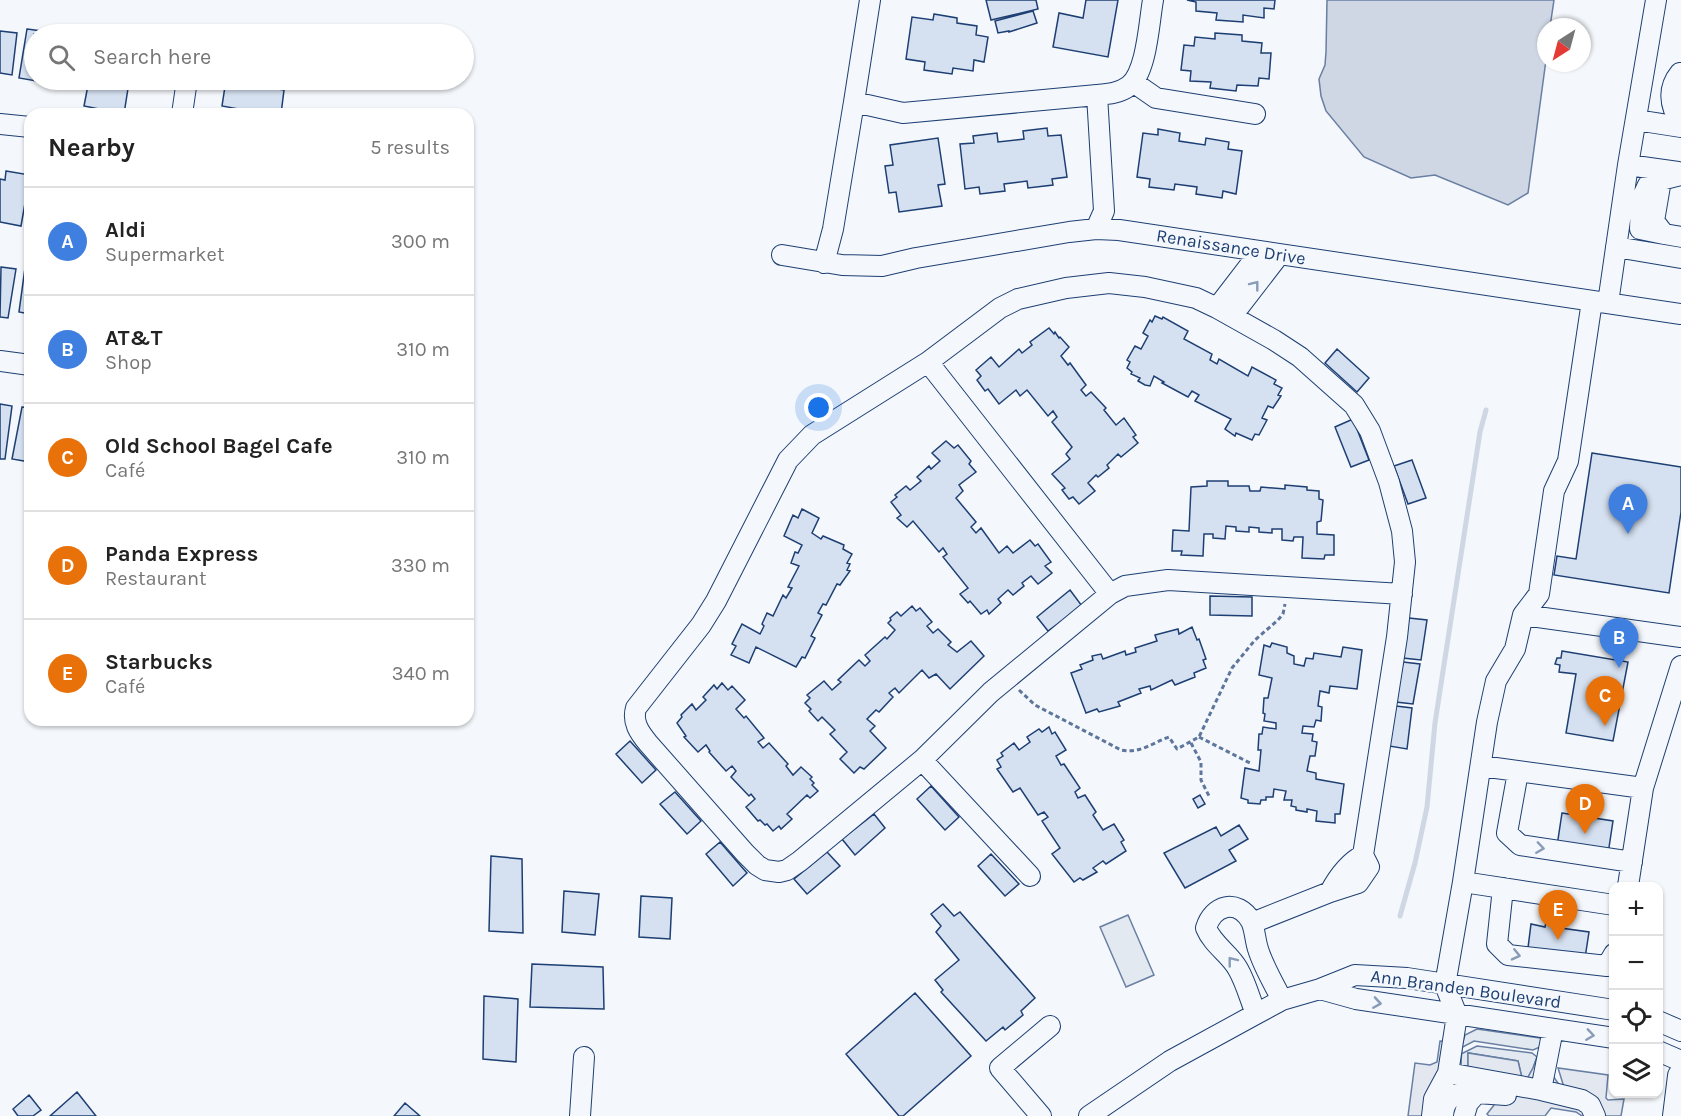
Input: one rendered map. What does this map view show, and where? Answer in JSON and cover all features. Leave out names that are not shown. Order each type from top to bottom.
[{"type":"main road","points":[[1676,1116],[1681,1076]]},
{"type":"street","points":[[825,262],[833,229],[870,0]]},
{"type":"street","points":[[854,102],[903,113],[1113,93],[1129,86],[1140,72],[1154,0]]},
{"type":"street","points":[[1432,1116],[1434,1099],[1448,1073],[1457,1015],[1445,985],[1496,681],[1515,649],[1523,615],[1539,594],[1554,491],[1568,461],[1600,302],[1616,247],[1656,0]]},
{"type":"street","points":[[1645,67],[1681,73]]},
{"type":"street","points":[[1681,73],[1674,81],[1671,94],[1674,110],[1681,114]]},
{"type":"street","points":[[1133,82],[1156,98],[1255,114]]},
{"type":"street","points":[[183,108],[186,90]]},
{"type":"street","points":[[1096,229],[1104,211],[1097,95]]},
{"type":"street","points":[[1636,120],[1681,127]]},
{"type":"street","points":[[0,124],[24,126]]},
{"type":"street","points":[[1628,165],[1681,174]]},
{"type":"street","points":[[1672,235],[1654,221],[1662,180],[1681,174]]},
{"type":"street","name":"Renaissance Drive","points":[[782,255],[864,267],[882,266],[916,258],[1096,229],[1119,230],[1681,314]]},
{"type":"street","points":[[1616,247],[1681,258]]},
{"type":"street","points":[[1225,312],[1270,253]]},
{"type":"street","points":[[1252,923],[1330,892],[1335,881],[1352,861],[1363,855],[1402,594],[1405,562],[1402,531],[1389,482],[1370,431],[1354,405],[1300,357],[1225,312],[1196,298],[1145,287],[1109,283],[1066,288],[1018,299],[1000,308],[928,362],[812,435],[788,460],[716,601],[682,651],[641,701],[634,716],[639,732],[745,854],[757,865],[772,872],[787,870],[922,760],[1009,677],[1110,594],[1125,586],[1168,580],[1402,594]]},
{"type":"street","points":[[0,361],[24,364]]},
{"type":"street","points":[[928,362],[1110,594]]},
{"type":"street","points":[[1523,615],[1681,637]]},
{"type":"street","points":[[1629,882],[1643,788],[1681,666]]},
{"type":"street","points":[[922,760],[1030,876]]},
{"type":"street","points":[[1481,766],[1643,788]]},
{"type":"street","points":[[1518,771],[1507,833],[1520,845],[1632,862]]},
{"type":"street","points":[[1463,882],[1609,904]]},
{"type":"street","points":[[1503,888],[1497,944],[1508,955],[1607,966],[1609,963]]},
{"type":"street","points":[[1256,1014],[1239,969],[1211,939],[1206,928],[1209,918],[1215,911],[1225,906],[1232,907],[1246,915],[1252,923],[1258,951],[1282,1000]]},
{"type":"street","name":"Ann Branden Boulevard","points":[[1089,1116],[1170,1061],[1282,1000],[1320,989],[1355,975],[1407,978],[1609,1009]]},
{"type":"street","name":"Ann Branden Boulevard","points":[[1320,989],[1356,999],[1609,1037]]},
{"type":"street","points":[[1663,1023],[1681,1031]]},
{"type":"street","points":[[1041,1116],[1000,1068],[1050,1026]]},
{"type":"street","points":[[1533,1089],[1553,1029]]},
{"type":"street","points":[[1663,1053],[1681,1061]]},
{"type":"street","points":[[580,1116],[584,1057]]},
{"type":"street","points":[[1448,1073],[1582,1101],[1590,1105],[1595,1116]]},
{"type":"street","points":[[1443,1116],[1445,1104],[1462,1091],[1504,1096],[1533,1089]]},
{"type":"street","points":[[1464,1116],[1468,1103],[1476,1093]]},
{"type":"path","points":[[1009,677],[1021,693],[1035,705],[1121,750],[1130,752],[1139,750],[1169,737],[1177,749],[1199,737],[1232,668],[1255,640],[1283,614],[1288,587]]},
{"type":"path","points":[[1199,737],[1251,763]]},
{"type":"path","points":[[1191,743],[1202,762],[1201,780],[1210,798]]},
{"type":"shaded area","points":[[1327,0],[1554,0],[1551,18],[1537,18],[1537,72],[1544,72],[1528,193],[1508,205],[1435,175],[1411,178],[1364,157],[1326,111],[1319,79],[1325,65]]},
{"type":"shaded area","points":[[1128,915],[1154,975],[1126,987],[1100,927]]},
{"type":"shaded area","points":[[1477,1029],[1542,1040],[1540,1047],[1533,1050],[1474,1041],[1461,1048],[1465,1035]]},
{"type":"shaded area","points":[[1440,1041],[1462,1044],[1461,1065],[1468,1070],[1468,1053],[1518,1061],[1522,1078],[1527,1079],[1537,1057],[1553,1059],[1553,1076],[1560,1086],[1563,1084],[1558,1068],[1608,1075],[1606,1098],[1608,1100],[1624,1099],[1621,1116],[1582,1116],[1576,1112],[1551,1108],[1545,1116],[1489,1116],[1487,1114],[1498,1100],[1469,1087],[1440,1116],[1408,1116],[1415,1063],[1430,1065],[1437,1062]]},
{"type":"shaded area","points":[[1477,1046],[1532,1053],[1537,1057],[1527,1079],[1522,1078],[1518,1061],[1468,1053],[1468,1070],[1461,1065],[1461,1054]]},
{"type":"building","points":[[986,0],[1036,0],[1038,9],[991,20]]},
{"type":"building","points":[[1086,0],[1118,0],[1108,57],[1053,47],[1059,13],[1083,18]]},
{"type":"building","points":[[1187,0],[1275,0],[1274,9],[1264,8],[1264,18],[1243,15],[1243,22],[1216,20],[1217,13],[1196,11],[1196,2]]},
{"type":"building","points":[[1033,11],[1037,23],[998,33],[995,21]]},
{"type":"building","points":[[934,14],[957,18],[957,23],[977,26],[976,35],[988,37],[984,62],[974,60],[973,71],[953,68],[952,74],[924,70],[925,62],[906,59],[912,17],[933,20]]},
{"type":"building","points":[[0,31],[17,33],[12,75],[0,73]]},
{"type":"building","points":[[1215,33],[1242,35],[1242,41],[1262,43],[1261,53],[1271,53],[1269,79],[1259,78],[1258,86],[1237,85],[1236,91],[1210,88],[1211,82],[1190,81],[1191,71],[1181,70],[1184,45],[1194,46],[1195,37],[1215,39]]},
{"type":"building","points":[[24,47],[24,79],[19,78]]},
{"type":"building","points":[[87,90],[128,90],[125,108],[84,106]]},
{"type":"building","points":[[224,90],[284,90],[282,108],[222,106]]},
{"type":"building","points":[[1047,128],[1048,136],[1061,135],[1067,177],[1052,179],[1053,185],[1028,188],[1027,181],[1004,184],[1005,191],[980,194],[979,187],[965,189],[960,144],[974,143],[973,136],[997,133],[998,142],[1024,139],[1023,131]]},
{"type":"building","points":[[1158,129],[1180,133],[1179,141],[1205,145],[1206,138],[1229,142],[1228,149],[1242,151],[1236,194],[1223,191],[1222,198],[1196,194],[1197,187],[1175,184],[1174,190],[1149,187],[1150,179],[1137,177],[1143,133],[1158,135]]},
{"type":"building","points":[[938,138],[945,184],[938,185],[942,206],[899,212],[896,192],[889,193],[885,166],[893,165],[890,145]]},
{"type":"building","points":[[6,171],[24,174],[24,209],[21,226],[0,222],[0,179],[5,180]]},
{"type":"building","points":[[1,267],[16,269],[8,318],[0,317]]},
{"type":"building","points":[[24,275],[24,313],[19,312]]},
{"type":"building","points":[[1155,316],[1162,319],[1163,317],[1188,331],[1184,339],[1212,354],[1210,360],[1217,364],[1219,359],[1248,376],[1252,367],[1276,380],[1274,384],[1282,388],[1278,395],[1281,396],[1273,408],[1268,406],[1262,418],[1267,420],[1259,435],[1255,434],[1252,440],[1236,433],[1235,436],[1225,429],[1231,419],[1195,401],[1199,395],[1192,391],[1188,397],[1154,376],[1150,386],[1145,385],[1138,381],[1140,378],[1131,374],[1132,372],[1127,368],[1130,362],[1127,360],[1135,346],[1141,349],[1148,336],[1143,333]]},
{"type":"building","points":[[1049,328],[1069,347],[1061,356],[1068,365],[1070,363],[1086,385],[1081,390],[1086,396],[1091,392],[1106,408],[1104,410],[1116,425],[1124,418],[1136,435],[1133,437],[1138,443],[1121,457],[1118,454],[1107,465],[1109,468],[1098,477],[1096,475],[1088,483],[1095,491],[1079,504],[1073,497],[1069,499],[1062,490],[1065,488],[1052,474],[1070,459],[1066,454],[1072,447],[1052,422],[1057,417],[1053,411],[1048,416],[1027,390],[1020,396],[1016,390],[999,404],[988,389],[985,391],[977,380],[981,376],[976,370],[991,357],[999,367],[1019,349],[1022,353],[1032,345],[1030,342]]},
{"type":"building","points":[[1337,349],[1369,378],[1357,392],[1325,363]]},
{"type":"building","points":[[0,404],[12,406],[5,459],[0,459]]},
{"type":"building","points":[[22,407],[24,407],[24,461],[12,459]]},
{"type":"building","points":[[1353,419],[1369,460],[1351,467],[1335,427]]},
{"type":"building","points":[[946,441],[954,448],[958,445],[971,461],[969,464],[976,472],[959,485],[963,491],[956,498],[976,522],[971,527],[976,533],[981,528],[999,553],[1007,546],[1013,553],[1030,540],[1035,546],[1038,544],[1051,562],[1045,566],[1052,573],[1038,584],[1031,576],[1013,595],[1008,590],[998,599],[1001,603],[989,614],[987,610],[981,614],[970,601],[968,603],[960,594],[968,588],[943,557],[947,554],[943,548],[939,552],[913,521],[907,527],[897,518],[901,515],[891,502],[897,497],[895,495],[906,486],[910,490],[921,481],[917,477],[929,466],[931,469],[940,461],[932,453]]},
{"type":"building","points":[[1592,453],[1681,467],[1681,512],[1669,593],[1554,575],[1557,556],[1576,559]]},
{"type":"building","points":[[1412,460],[1426,498],[1408,504],[1394,466]]},
{"type":"building","points":[[1207,481],[1228,481],[1228,486],[1249,486],[1250,491],[1260,491],[1261,487],[1285,489],[1285,485],[1307,487],[1307,490],[1319,491],[1319,499],[1323,500],[1321,521],[1317,522],[1317,534],[1334,535],[1334,555],[1325,555],[1324,559],[1302,558],[1303,537],[1294,537],[1293,541],[1282,540],[1282,529],[1272,529],[1272,533],[1259,532],[1259,528],[1249,527],[1249,532],[1236,531],[1236,527],[1226,526],[1225,539],[1213,538],[1213,534],[1204,534],[1203,556],[1181,555],[1182,551],[1172,551],[1173,530],[1189,531],[1191,487],[1207,486]]},
{"type":"building","points":[[802,509],[819,518],[812,533],[821,539],[823,536],[844,545],[843,549],[852,554],[847,563],[850,564],[847,570],[850,571],[840,585],[837,584],[826,605],[823,604],[818,613],[822,615],[811,636],[815,638],[805,658],[802,657],[796,667],[756,647],[749,663],[731,655],[736,646],[732,644],[742,624],[760,634],[767,613],[773,616],[783,595],[786,598],[792,588],[788,587],[799,566],[791,563],[795,552],[798,553],[802,545],[784,536],[793,515],[798,518]]},
{"type":"building","points":[[1070,590],[1082,606],[1048,631],[1037,617]]},
{"type":"building","points":[[1210,596],[1252,597],[1252,616],[1210,615]]},
{"type":"building","points":[[912,606],[916,611],[920,608],[932,622],[927,626],[933,633],[938,629],[951,642],[948,645],[957,652],[971,641],[984,656],[950,689],[936,674],[929,678],[922,670],[899,693],[895,688],[889,693],[893,697],[879,712],[876,710],[867,719],[875,726],[870,731],[886,748],[864,769],[860,767],[854,773],[840,759],[847,752],[830,734],[835,730],[822,717],[818,721],[809,711],[811,709],[805,703],[810,698],[807,695],[824,681],[832,690],[841,682],[838,680],[859,660],[865,666],[870,661],[865,655],[895,630],[888,623],[890,618],[897,612],[901,616]]},
{"type":"building","points":[[1409,618],[1427,620],[1421,660],[1403,658]]},
{"type":"building","points":[[1192,627],[1206,659],[1203,660],[1206,668],[1194,673],[1195,677],[1175,685],[1172,680],[1151,690],[1150,686],[1139,689],[1141,693],[1118,702],[1120,706],[1086,713],[1071,673],[1082,669],[1080,665],[1093,660],[1092,656],[1101,654],[1103,659],[1125,651],[1126,655],[1136,652],[1135,648],[1157,641],[1155,635],[1178,629],[1179,634]]},
{"type":"building","points":[[1272,643],[1287,647],[1287,653],[1294,656],[1294,664],[1304,666],[1306,658],[1313,659],[1314,653],[1341,657],[1343,647],[1362,650],[1357,689],[1330,686],[1329,693],[1320,691],[1318,706],[1322,707],[1321,721],[1316,720],[1314,727],[1303,726],[1302,733],[1313,734],[1312,741],[1317,742],[1315,756],[1310,756],[1307,771],[1316,773],[1316,779],[1344,784],[1340,814],[1335,814],[1335,823],[1316,821],[1317,811],[1296,810],[1296,807],[1291,806],[1292,800],[1284,800],[1286,791],[1274,789],[1273,797],[1266,797],[1266,800],[1261,800],[1260,804],[1248,803],[1248,800],[1241,798],[1245,768],[1259,771],[1261,750],[1258,750],[1259,734],[1262,734],[1263,727],[1276,729],[1276,723],[1264,721],[1265,714],[1263,713],[1264,698],[1268,698],[1272,678],[1259,675],[1264,645],[1270,647]]},
{"type":"building","points":[[1562,651],[1628,662],[1613,741],[1566,733],[1576,674],[1559,672],[1560,665],[1555,664],[1557,658],[1561,658]]},
{"type":"building","points":[[1403,662],[1420,664],[1413,704],[1396,702]]},
{"type":"building","points":[[722,683],[728,690],[732,686],[745,700],[736,709],[744,718],[746,716],[764,738],[758,742],[763,748],[769,743],[788,764],[786,766],[793,775],[801,767],[812,777],[810,779],[814,783],[812,785],[818,791],[810,798],[807,795],[787,814],[792,819],[781,829],[779,826],[773,831],[767,824],[758,821],[746,807],[755,799],[751,794],[749,796],[731,777],[736,771],[732,766],[726,771],[709,752],[706,745],[698,752],[684,737],[686,736],[677,723],[681,715],[692,704],[696,710],[706,700],[703,697],[714,685],[717,689]]},
{"type":"building","points":[[1396,706],[1412,708],[1407,749],[1389,746]]},
{"type":"building","points":[[1049,727],[1052,734],[1055,732],[1066,750],[1056,756],[1080,788],[1075,792],[1078,798],[1085,795],[1096,812],[1093,815],[1103,830],[1114,824],[1124,840],[1121,842],[1126,851],[1106,864],[1103,861],[1093,868],[1097,872],[1074,882],[1052,854],[1060,848],[1042,821],[1048,817],[1044,812],[1038,815],[1020,788],[1013,792],[997,769],[1001,767],[997,760],[1003,756],[1001,753],[1014,743],[1019,750],[1030,742],[1027,737],[1039,729],[1042,732]]},
{"type":"building","points":[[630,741],[656,770],[642,783],[616,754]]},
{"type":"building","points":[[931,786],[959,817],[945,830],[917,799]]},
{"type":"building","points":[[675,792],[701,821],[687,834],[660,804]]},
{"type":"building","points":[[1200,795],[1205,804],[1198,808],[1193,799]]},
{"type":"building","points":[[1562,813],[1613,821],[1608,854],[1557,846]]},
{"type":"building","points":[[874,814],[885,828],[855,855],[842,839]]},
{"type":"building","points":[[1239,825],[1248,839],[1229,850],[1236,861],[1185,888],[1164,853],[1216,827],[1221,836]]},
{"type":"building","points":[[720,842],[747,873],[733,886],[706,854]]},
{"type":"building","points":[[827,852],[840,866],[807,894],[794,879]]},
{"type":"building","points":[[991,854],[1019,884],[1005,896],[978,866]]},
{"type":"building","points":[[491,856],[522,859],[523,933],[489,931]]},
{"type":"building","points":[[564,891],[599,894],[595,935],[562,932]]},
{"type":"building","points":[[641,896],[672,898],[670,939],[639,937]]},
{"type":"building","points":[[943,904],[954,916],[960,912],[1035,998],[1021,1011],[1023,1015],[1005,1030],[1003,1027],[986,1041],[941,992],[943,990],[935,980],[959,960],[936,932],[941,926],[931,914]]},
{"type":"building","points":[[1546,922],[1561,924],[1561,928],[1589,932],[1585,958],[1528,948],[1531,924],[1545,927]]},
{"type":"building","points":[[532,964],[603,967],[604,1009],[530,1007]]},
{"type":"building","points":[[915,993],[971,1056],[903,1116],[899,1116],[846,1054]]},
{"type":"building","points":[[484,996],[518,999],[516,1062],[483,1059]]},
{"type":"building","points":[[77,1092],[96,1116],[50,1116]]},
{"type":"building","points":[[29,1095],[41,1110],[33,1116],[18,1116],[13,1109]]},
{"type":"building","points":[[405,1103],[420,1116],[394,1116]]},
{"type":"waterway","points":[[1400,916],[1415,863],[1427,807],[1435,723],[1480,432],[1486,410]]},
{"type":"place","name":"Aldi","points":[[1628,534]]},
{"type":"place","name":"AT&T","points":[[1619,668]]},
{"type":"place","name":"Old School Bagel Cafe","points":[[1605,726]]},
{"type":"place","name":"Panda Express","points":[[1585,834]]},
{"type":"place","name":"Starbucks","points":[[1558,940]]}]
